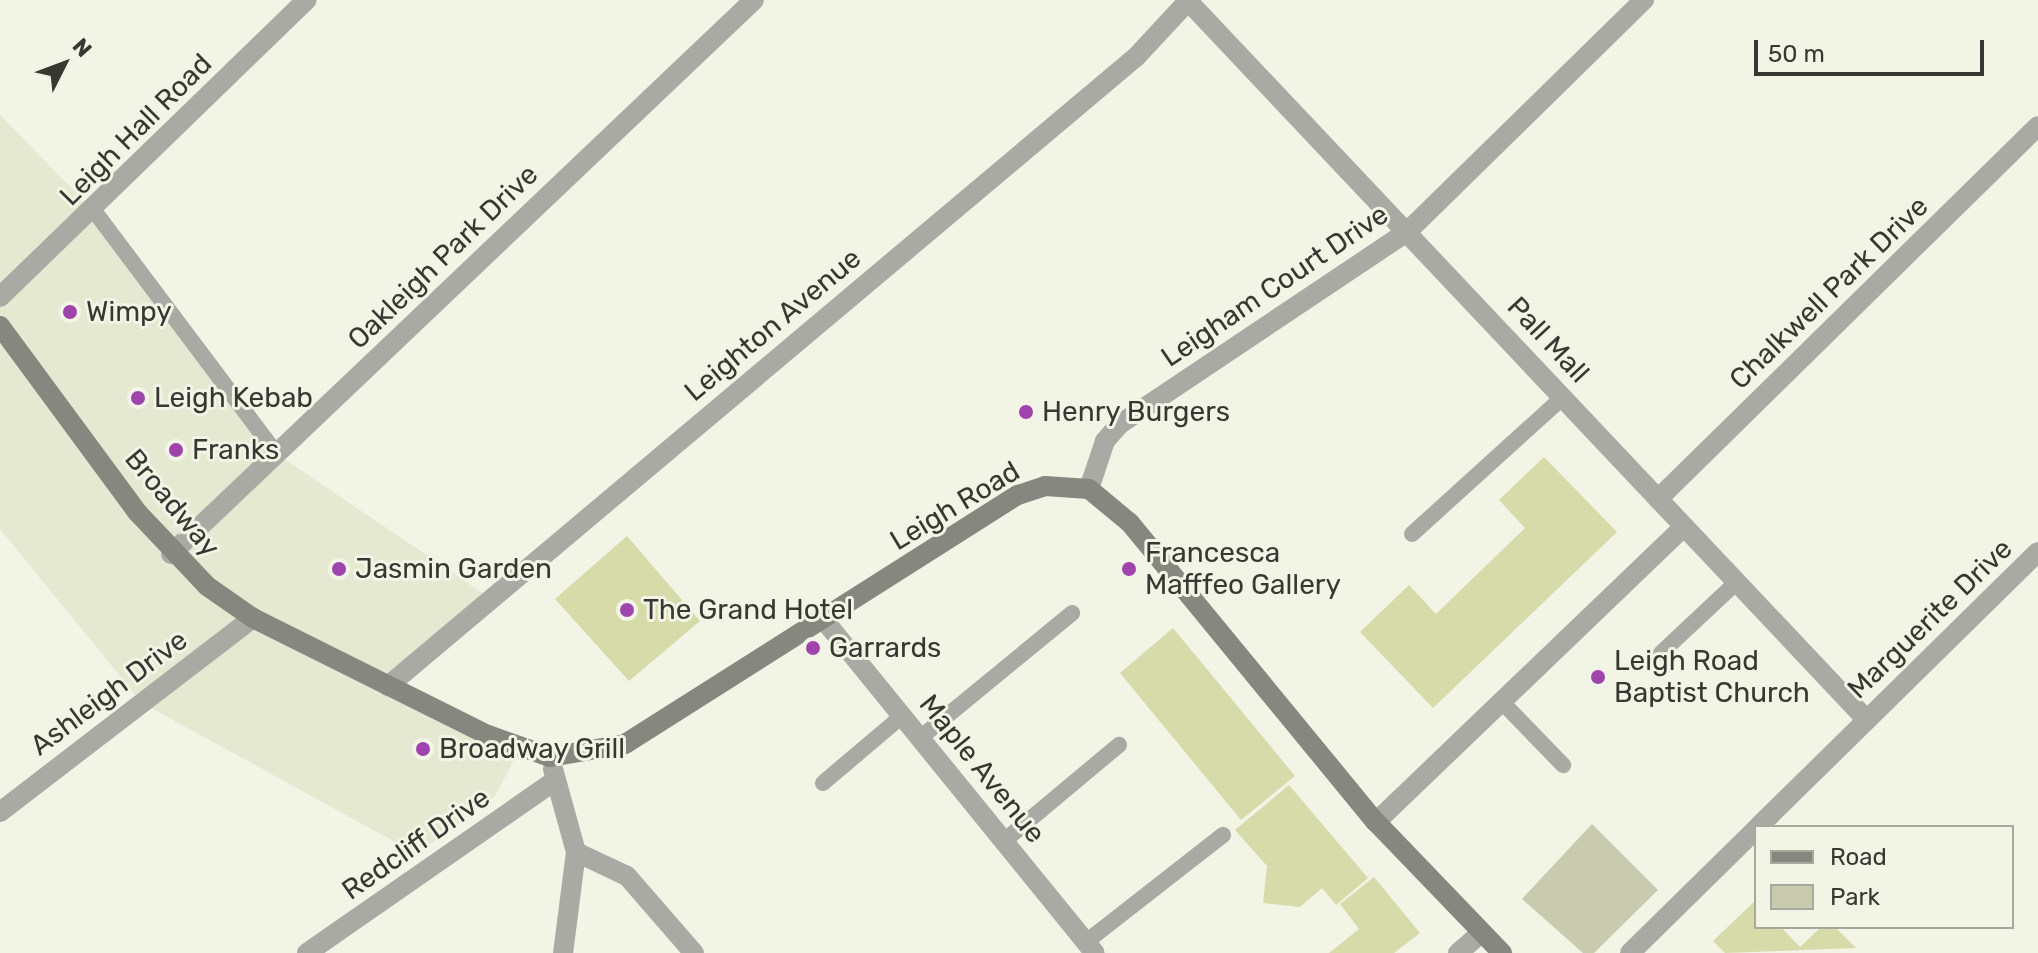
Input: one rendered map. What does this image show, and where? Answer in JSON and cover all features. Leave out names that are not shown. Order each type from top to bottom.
[{"type":"street","name":"Leigh Hall Road","points":[[0,297],[95,212],[307,0]]},
{"type":"street","name":"Oakleigh Park Drive","points":[[171,554],[754,0]]},
{"type":"street","name":"Leigham Court Drive","points":[[1089,489],[1105,441],[1120,424],[1407,232],[1644,0]]},
{"type":"street","name":"Pall Mall","points":[[1192,2],[1867,720]]},
{"type":"street","name":"Leighton Avenue","points":[[388,686],[1136,57],[1192,2]]},
{"type":"street","name":"Chalkwell Park Drive","points":[[1658,499],[2038,126]]},
{"type":"street","name":"Broadway","points":[[0,326],[171,554],[253,618],[388,686]]},
{"type":"street","name":"Leigh Road","points":[[550,757],[625,744],[1018,495],[1045,486],[1089,489]]},
{"type":"street","points":[[1089,489],[1130,523],[1376,822],[1480,934],[1502,953]]},
{"type":"street","points":[[1376,822],[1684,527]]},
{"type":"street","name":"Marguerite Drive","points":[[1760,825],[2038,552]]},
{"type":"street","name":"Ashleigh Drive","points":[[0,812],[253,618]]},
{"type":"street","name":"Maple Avenue","points":[[824,620],[1091,947]]},
{"type":"street","points":[[388,686],[550,757],[576,852],[563,953]]},
{"type":"street","name":"Redcliff Drive","points":[[307,953],[556,780]]},
{"type":"street","name":"Marguerite Drive","points":[[1630,953],[1754,831]]},
{"type":"street","points":[[576,852],[627,876],[694,953]]},
{"type":"street","points":[[1458,953],[1480,934]]},
{"type":"lane","points":[[95,212],[277,454]]},
{"type":"lane","points":[[1412,534],[1563,397]]},
{"type":"lane","points":[[1661,653],[1737,582]]},
{"type":"lane","points":[[920,738],[1072,613]]},
{"type":"lane","points":[[1502,702],[1563,765]]},
{"type":"lane","points":[[823,783],[902,716]]},
{"type":"lane","points":[[1004,841],[1119,745]]},
{"type":"lane","points":[[1091,947],[1223,835]]},
{"type":"shaded area","points":[[0,115],[95,212],[277,454],[490,598],[389,686],[520,749],[495,796],[417,854],[142,703],[0,529]]},
{"type":"green space","points":[[1592,824],[1658,890],[1594,953],[1583,953],[1522,899]]},
{"type":"building","points":[[1544,457],[1617,532],[1433,708],[1360,632],[1409,585],[1436,614],[1525,528],[1499,500]]},
{"type":"building","name":"The Grand Hotel","points":[[627,536],[700,621],[629,681],[555,599]]},
{"type":"building","points":[[1173,628],[1295,776],[1241,820],[1120,673]]},
{"type":"building","points":[[1289,785],[1368,878],[1336,905],[1322,888],[1300,907],[1263,903],[1267,866],[1235,830]]},
{"type":"building","points":[[1374,877],[1420,933],[1394,953],[1329,953],[1359,929],[1340,904]]},
{"type":"building","points":[[1754,902],[1754,929],[1783,929],[1800,947],[1819,929],[1837,929],[1856,948],[1725,953],[1713,941]]},
{"type":"place","name":"Wimpy","points":[[70,312]]},
{"type":"place","name":"Leigh Kebab","points":[[138,398]]},
{"type":"place","name":"Henry Burgers","points":[[1026,412]]},
{"type":"place","name":"Franks","points":[[176,450]]},
{"type":"place","name":"Jasmin Garden","points":[[339,569]]},
{"type":"place","name":"Francesca Mafffeo Gallery","points":[[1129,569]]},
{"type":"place","name":"The Grand Hotel","points":[[627,610]]},
{"type":"place","name":"Garrards","points":[[813,648]]},
{"type":"place","name":"Leigh Road Baptist Church","points":[[1598,677]]},
{"type":"place","name":"Broadway Grill","points":[[423,749]]}]
